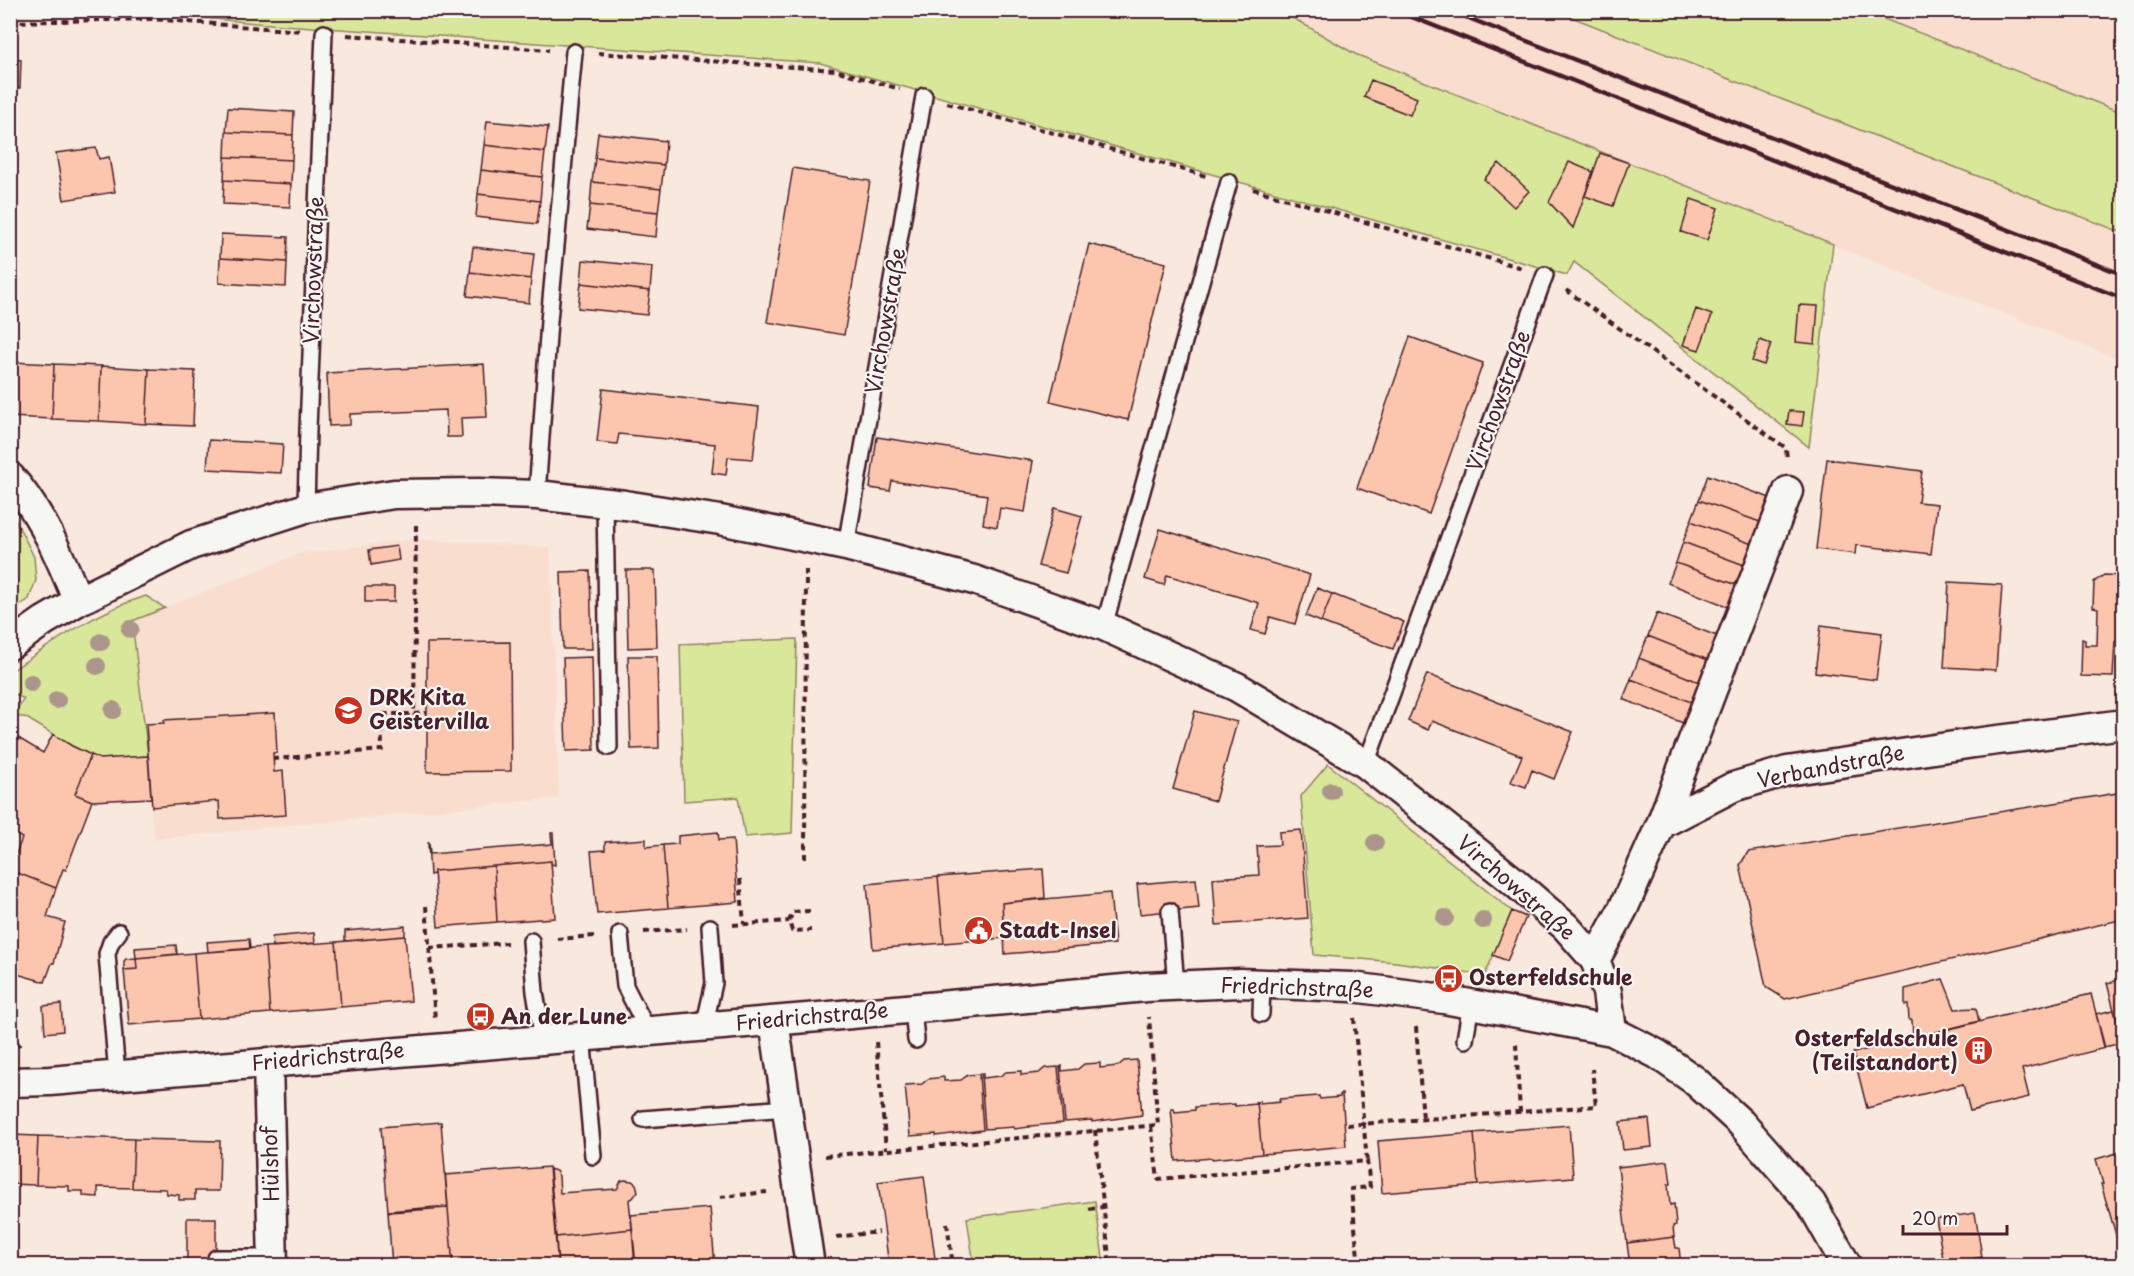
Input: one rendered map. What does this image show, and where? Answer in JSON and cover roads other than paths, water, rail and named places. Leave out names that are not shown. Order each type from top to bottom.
[{"type":"street","points":[[10,477],[27,496],[57,549],[78,601]]},
{"type":"street","points":[[1595,960],[1623,909],[1661,824],[1788,491]]},
{"type":"street","name":"Virchowstraße","points":[[10,645],[78,601],[191,545],[306,508],[394,494],[537,495],[604,502],[806,536],[974,580],[1104,626],[1237,687],[1366,764],[1512,880],[1566,927],[1595,960],[1607,992],[1612,1031]]},
{"type":"street","name":"Verbandstraße","points":[[1661,824],[1733,787],[1787,771],[1974,743],[2124,724]]},
{"type":"street","name":"Friedrichstraße","points":[[10,1082],[704,1027],[1176,986],[1240,983],[1352,987],[1471,1004],[1612,1031]]},
{"type":"street","points":[[774,1021],[810,1266]]},
{"type":"street","points":[[1612,1031],[1657,1054],[1676,1067],[1694,1080],[1741,1123],[1812,1203],[1848,1266]]},
{"type":"street","name":"Hülshof","points":[[268,1062],[273,1262]]},
{"type":"lane","name":"Virchowstraße","points":[[306,508],[324,33]]},
{"type":"lane","points":[[537,495],[549,321],[574,52]]},
{"type":"lane","name":"Virchowstraße","points":[[846,546],[924,96]]},
{"type":"lane","points":[[1104,626],[1229,182]]},
{"type":"lane","name":"Virchowstraße","points":[[1366,764],[1545,275]]},
{"type":"lane","points":[[604,502],[609,747]]},
{"type":"lane","points":[[1170,911],[1176,986]]},
{"type":"lane","points":[[704,1027],[714,983],[710,927]]},
{"type":"lane","points":[[117,1075],[107,954],[111,942],[119,932]]},
{"type":"lane","points":[[620,934],[624,986],[648,1031]]},
{"type":"lane","points":[[531,941],[535,992],[543,1039]]},
{"type":"lane","points":[[1261,1014],[1262,984]]},
{"type":"lane","points":[[1465,1040],[1471,1004]]},
{"type":"lane","points":[[913,1009],[916,1040]]},
{"type":"lane","points":[[582,1036],[593,1156]]},
{"type":"lane","points":[[643,1119],[787,1108]]},
{"type":"lane","points":[[216,1258],[273,1262]]},
{"type":"railway","points":[[1394,10],[2124,299]]},
{"type":"railway","points":[[1448,10],[2124,275]]},
{"type":"place","name":"DRK Kita Geistervilla","points":[[348,710]]},
{"type":"place","name":"Stadt-Insel","points":[[978,931]]},
{"type":"place","name":"Osterfeldschule","points":[[1448,978]]},
{"type":"place","name":"An der Lune","points":[[480,1017]]},
{"type":"place","name":"Osterfeldschule (Teilstandort)","points":[[1979,1051]]}]
